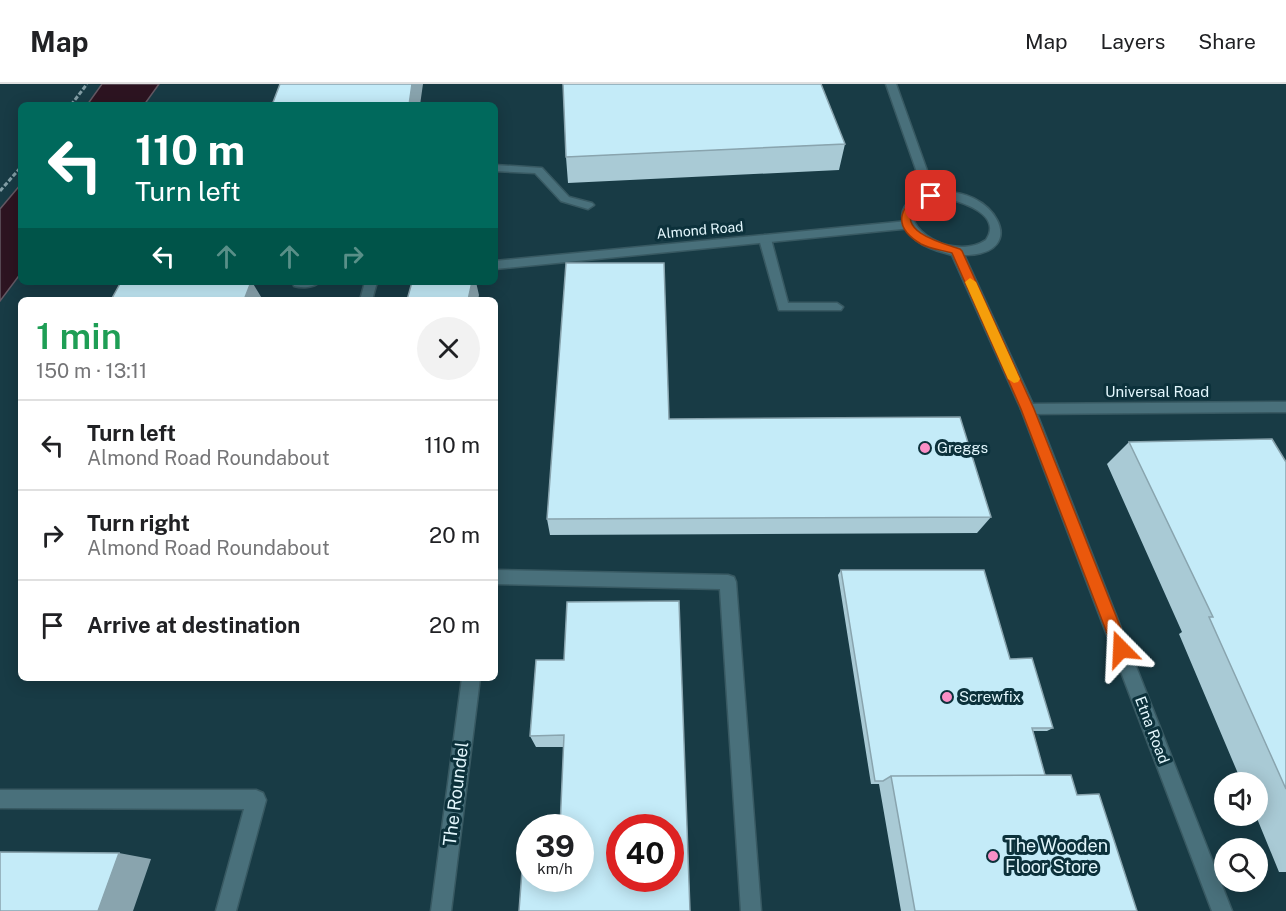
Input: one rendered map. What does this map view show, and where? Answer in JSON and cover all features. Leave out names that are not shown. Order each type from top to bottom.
[{"type":"street","points":[[891,84],[931,196]]},
{"type":"street","points":[[498,168],[538,171],[565,199],[588,205]]},
{"type":"street","points":[[931,196],[961,197],[986,210],[994,220],[997,230],[994,239],[985,246],[956,251],[926,242],[914,234],[908,225],[906,216],[910,207],[918,200],[931,196]]},
{"type":"street","name":"Almond Road","points":[[498,265],[908,225]]},
{"type":"street","points":[[765,239],[783,307],[837,307]]},
{"type":"street","name":"Etna Road","points":[[956,251],[1028,409],[1222,911]]},
{"type":"street","name":"Universal Road","points":[[1028,409],[1286,407]]},
{"type":"street","points":[[498,578],[728,582],[751,911]]},
{"type":"street","name":"The Roundel","points":[[441,911],[471,681]]},
{"type":"street","points":[[0,799],[256,800],[226,911]]},
{"type":"path","points":[[73,102],[87,84]]},
{"type":"path","points":[[0,191],[18,170]]},
{"type":"shaded area","points":[[102,84],[159,84],[146,102],[89,102]]},
{"type":"shaded area","points":[[18,188],[18,277],[0,301],[0,209]]},
{"type":"building","points":[[280,84],[412,84],[409,102],[273,102]]},
{"type":"building","points":[[563,84],[821,84],[845,144],[566,157]]},
{"type":"building","points":[[566,263],[664,263],[669,419],[960,417],[991,517],[547,519]]},
{"type":"building","points":[[119,285],[250,285],[245,297],[113,297]]},
{"type":"building","points":[[411,285],[471,285],[469,297],[408,297]]},
{"type":"building","points":[[1272,439],[1286,462],[1286,789],[1209,617],[1213,617],[1129,442]]},
{"type":"building","name":"Screwfix","points":[[841,570],[984,570],[1010,659],[1032,658],[1053,728],[1032,728],[1045,775],[891,776],[883,781],[875,781]]},
{"type":"building","points":[[679,601],[690,911],[519,911],[520,892],[594,892],[594,814],[561,814],[564,735],[530,736],[536,660],[564,660],[567,602]]},
{"type":"building","name":"The Wooden Floor Store","points":[[1071,775],[1077,795],[1099,794],[1137,911],[915,911],[891,776]]},
{"type":"building","points":[[0,852],[119,853],[98,911],[0,911]]},
{"type":"slow traffic","points":[[970,282],[1014,379]]},
{"type":"place","name":"Greggs","points":[[925,448]]},
{"type":"place","name":"Screwfix","points":[[947,697]]},
{"type":"place","name":"The Wooden Floor Store","points":[[993,856]]},
{"type":"route","points":[[931,196],[918,200],[910,207],[906,216],[908,225],[914,234],[926,242],[956,251],[1028,409],[1121,649]]}]
